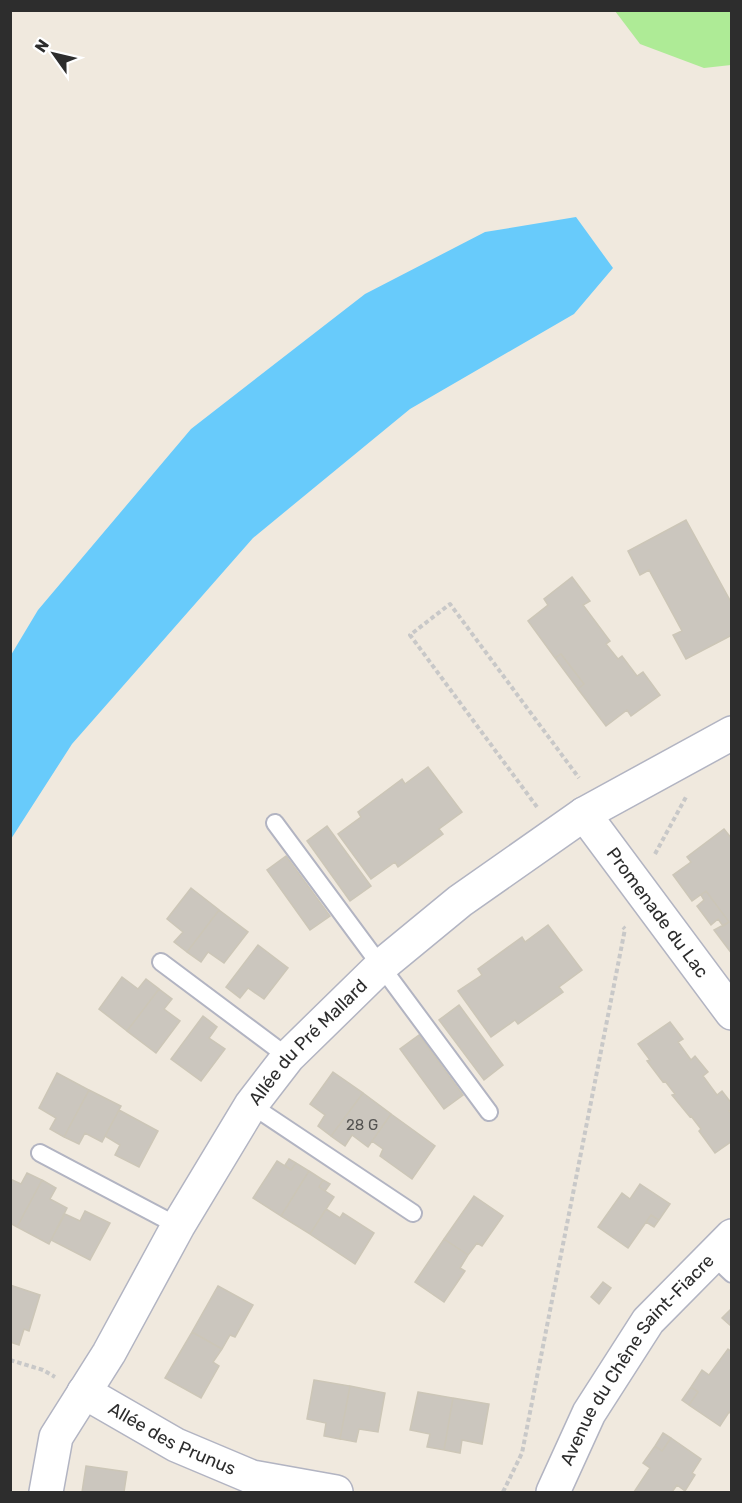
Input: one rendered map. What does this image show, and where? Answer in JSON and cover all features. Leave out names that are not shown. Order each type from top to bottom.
[{"type":"street","name":"Allée du Pré Mallard","points":[[46,1492],[56,1437],[109,1353],[178,1226],[251,1105],[288,1057],[381,966],[460,901],[591,809],[732,733]]},
{"type":"street","name":"Promenade du Lac","points":[[591,809],[632,879],[732,1013]]},
{"type":"street","name":"Avenue du Chêne Saint-Fiacre","points":[[552,1492],[589,1413],[648,1321],[725,1255]]},
{"type":"street","name":"Allée des Prunus","points":[[84,1392],[176,1445],[252,1477],[336,1492]]},
{"type":"lane","points":[[275,823],[489,1112]]},
{"type":"lane","points":[[162,962],[288,1057]]},
{"type":"lane","points":[[251,1105],[413,1213]]},
{"type":"lane","points":[[40,1153],[178,1226]]},
{"type":"path","points":[[556,833],[410,635],[450,604],[591,809]]},
{"type":"path","points":[[632,879],[650,864],[690,791]]},
{"type":"path","points":[[503,1492],[522,1453],[625,929],[618,920]]},
{"type":"path","points":[[10,1360],[43,1371],[84,1392]]},
{"type":"green space","points":[[615,11],[731,11],[731,65],[704,68],[640,44]]},
{"type":"water","points":[[576,217],[613,268],[574,314],[410,409],[253,538],[72,744],[11,839],[11,655],[38,610],[191,429],[365,294],[485,232]]},
{"type":"building","points":[[686,520],[732,604],[732,635],[686,659],[673,635],[682,631],[649,570],[640,575],[628,551]]},
{"type":"building","points":[[572,577],[590,601],[583,605],[610,641],[606,644],[618,659],[622,656],[637,676],[643,672],[660,695],[631,716],[627,710],[606,726],[578,689],[584,684],[561,654],[555,658],[528,621],[548,605],[544,599]]},
{"type":"building","points":[[561,654],[584,684],[578,689],[555,658]]},
{"type":"building","points":[[428,767],[462,812],[439,829],[443,834],[398,867],[395,862],[371,879],[338,834],[361,817],[358,812],[402,779],[405,784]]},
{"type":"building","points":[[327,826],[371,886],[350,901],[307,841]]},
{"type":"building","points":[[724,829],[732,839],[732,954],[714,930],[729,922],[706,891],[692,901],[673,875],[691,862],[687,857]]},
{"type":"building","points":[[286,856],[330,916],[310,930],[267,870]]},
{"type":"building","points":[[191,888],[219,910],[187,952],[174,942],[183,932],[167,919]]},
{"type":"building","points":[[706,891],[729,922],[723,926],[718,919],[711,925],[697,906],[704,900],[701,895]]},
{"type":"building","points":[[219,910],[248,932],[224,963],[208,952],[201,962],[187,952]]},
{"type":"building","points":[[548,925],[582,970],[559,987],[563,992],[518,1024],[515,1020],[491,1037],[458,991],[482,975],[478,969],[522,937],[525,942]]},
{"type":"building","points":[[258,945],[288,968],[264,999],[248,988],[240,998],[226,987]]},
{"type":"building","points":[[122,977],[138,989],[146,979],[159,989],[127,1031],[99,1009]]},
{"type":"building","points":[[159,989],[172,999],[164,1009],[180,1021],[156,1053],[127,1031]]},
{"type":"building","points":[[459,1005],[503,1065],[484,1080],[439,1020]]},
{"type":"building","points":[[203,1016],[217,1027],[209,1038],[225,1049],[201,1081],[171,1059]]},
{"type":"building","points":[[670,1022],[683,1039],[678,1042],[691,1060],[695,1056],[708,1072],[703,1076],[717,1095],[722,1091],[732,1104],[732,1109],[729,1111],[732,1115],[732,1141],[715,1153],[699,1131],[701,1129],[647,1061],[650,1060],[638,1044]]},
{"type":"building","points":[[419,1035],[463,1095],[444,1109],[400,1049]]},
{"type":"building","points":[[333,1072],[363,1093],[331,1136],[318,1126],[325,1115],[310,1104]]},
{"type":"building","points":[[57,1073],[89,1090],[64,1137],[50,1129],[56,1118],[39,1108]]},
{"type":"building","points":[[89,1090],[121,1106],[102,1142],[85,1133],[79,1144],[64,1137]]},
{"type":"building","points":[[363,1093],[391,1114],[368,1147],[352,1135],[345,1146],[331,1136]]},
{"type":"building","points":[[119,1110],[158,1131],[139,1167],[115,1155],[120,1145],[105,1136]]},
{"type":"building","points":[[391,1114],[435,1146],[412,1179],[380,1156],[383,1149],[372,1141]]},
{"type":"building","points":[[289,1159],[296,1163],[291,1170],[285,1165]]},
{"type":"building","points":[[277,1161],[291,1170],[296,1163],[309,1171],[281,1216],[253,1198]]},
{"type":"building","points":[[309,1171],[323,1180],[319,1187],[334,1197],[310,1234],[281,1216]]},
{"type":"building","points":[[27,1173],[42,1180],[17,1227],[10,1223],[10,1179],[21,1184]]},
{"type":"building","points":[[42,1180],[56,1188],[50,1199],[67,1208],[49,1244],[17,1227]]},
{"type":"building","points":[[323,1180],[330,1184],[325,1191],[319,1187]]},
{"type":"building","points":[[640,1184],[670,1204],[659,1220],[651,1215],[628,1248],[598,1227],[622,1193],[630,1199]]},
{"type":"building","points":[[474,1196],[503,1216],[482,1246],[477,1243],[468,1255],[444,1239]]},
{"type":"building","points":[[326,1209],[340,1218],[343,1213],[374,1233],[355,1264],[310,1234]]},
{"type":"building","points":[[85,1211],[110,1223],[90,1260],[51,1240],[65,1214],[80,1221]]},
{"type":"building","points":[[651,1215],[659,1220],[654,1227],[646,1222]]},
{"type":"building","points":[[444,1239],[468,1255],[460,1268],[465,1271],[444,1302],[415,1282]]},
{"type":"building","points":[[603,1282],[611,1288],[599,1304],[591,1297]]},
{"type":"building","points":[[10,1285],[40,1295],[29,1331],[24,1329],[19,1345],[10,1342]]},
{"type":"building","points":[[218,1286],[253,1305],[235,1337],[230,1335],[222,1349],[192,1332]]},
{"type":"building","points":[[732,1308],[732,1325],[731,1326],[722,1318]]},
{"type":"building","points":[[192,1332],[222,1349],[213,1362],[219,1366],[201,1398],[165,1378]]},
{"type":"building","points":[[728,1349],[732,1352],[732,1414],[729,1412],[720,1426],[689,1405],[698,1392],[691,1387],[702,1370],[709,1375]]},
{"type":"building","points":[[314,1380],[350,1386],[340,1439],[324,1436],[326,1423],[307,1419]]},
{"type":"building","points":[[350,1386],[385,1393],[378,1432],[359,1429],[356,1442],[340,1439]]},
{"type":"building","points":[[691,1387],[698,1392],[689,1405],[682,1400]]},
{"type":"building","points":[[418,1392],[453,1398],[444,1450],[427,1447],[430,1434],[410,1430]]},
{"type":"building","points":[[453,1398],[489,1404],[482,1444],[462,1440],[460,1453],[444,1450]]},
{"type":"building","points":[[663,1433],[671,1438],[662,1451],[655,1446]]},
{"type":"building","points":[[671,1438],[701,1459],[685,1491],[677,1485],[672,1492],[634,1492],[650,1468],[643,1463],[655,1446],[662,1451]]},
{"type":"building","points":[[86,1466],[127,1472],[124,1492],[82,1492]]}]
